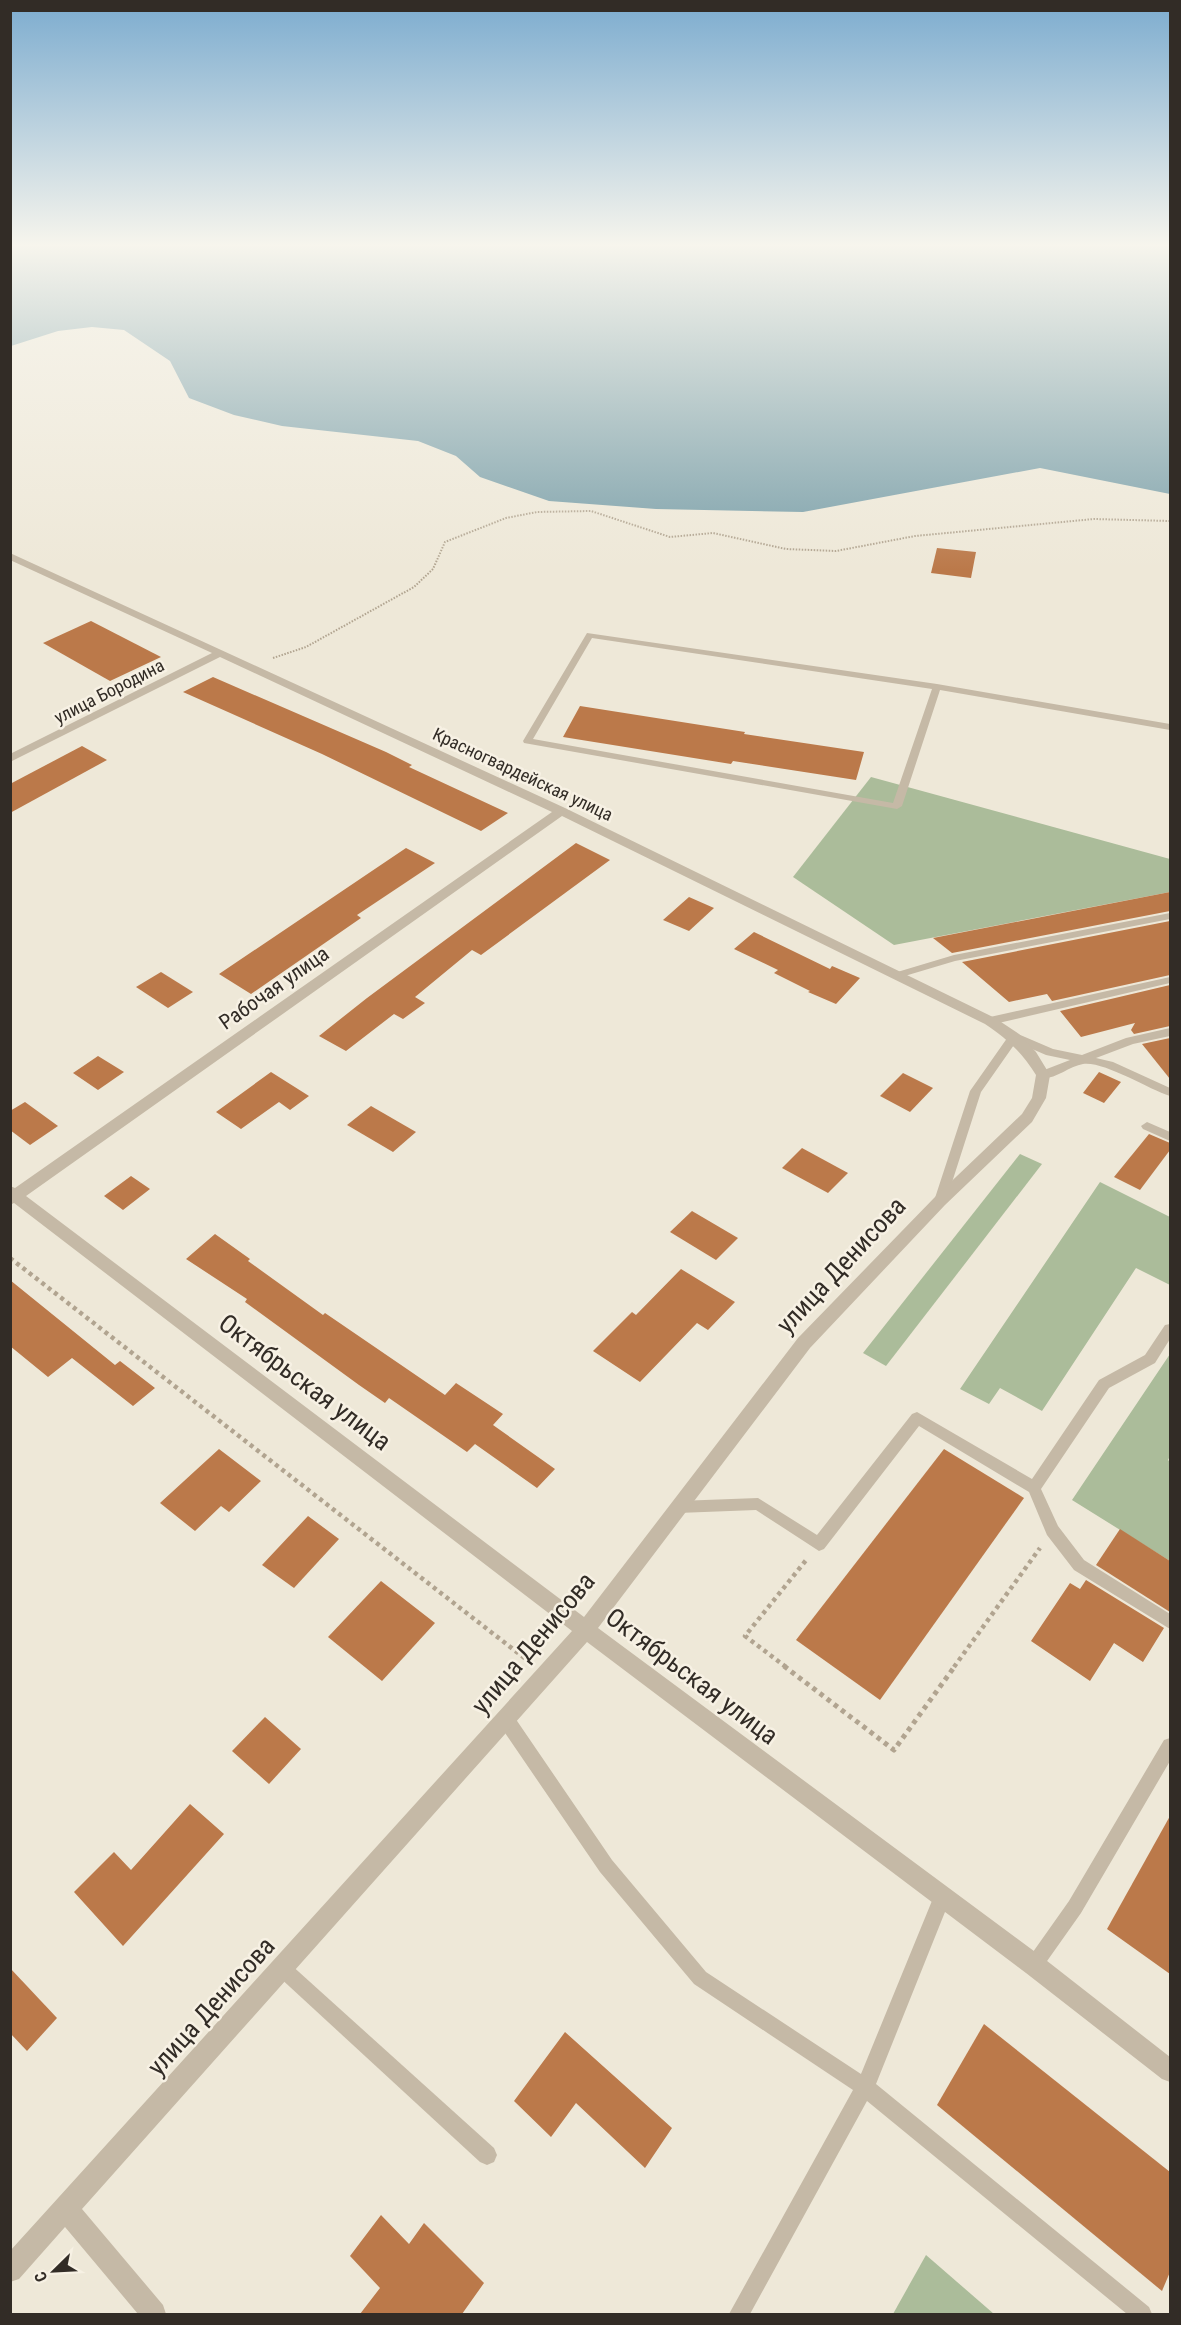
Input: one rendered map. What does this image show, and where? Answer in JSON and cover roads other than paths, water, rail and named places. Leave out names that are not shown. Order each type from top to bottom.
[{"type":"street","name":"Красногвардейская улица","points":[[10,556],[222,652],[561,811],[990,1021],[1014,1038]]},
{"type":"street","name":"улица Бородина","points":[[10,759],[222,652]]},
{"type":"street","name":"Рабочая улица","points":[[12,1196],[561,811]]},
{"type":"street","points":[[1014,1038],[1031,1055],[1043,1075]]},
{"type":"street","name":"улица Денисова","points":[[10,2270],[547,1675],[586,1629],[804,1343],[940,1201],[1027,1118],[1039,1098],[1043,1075]]},
{"type":"street","name":"Октябрьская улица","points":[[12,1196],[1034,1965],[1170,2071]]},
{"type":"street","points":[[66,2209],[154,2314]]},
{"type":"lane","points":[[937,687],[897,806],[527,741],[590,635],[937,687],[1170,727]]},
{"type":"lane","points":[[898,975],[954,958],[1170,916]]},
{"type":"lane","points":[[990,1021],[1170,980]]},
{"type":"lane","points":[[1043,1075],[1130,1041],[1170,1032]]},
{"type":"lane","points":[[940,1201],[976,1091],[1014,1038],[1050,1052],[1109,1065],[1170,1092]]},
{"type":"lane","points":[[1158,1086],[1170,1083]]},
{"type":"lane","points":[[1147,1125],[1170,1137]]},
{"type":"lane","points":[[1034,1488],[1104,1384],[1150,1359],[1170,1329]]},
{"type":"lane","points":[[678,1507],[758,1504],[819,1544],[917,1418],[1034,1488],[1052,1530],[1079,1565],[1170,1622]]},
{"type":"lane","points":[[507,1721],[606,1866],[700,1978],[865,2087],[1142,2314]]},
{"type":"lane","points":[[1034,1965],[1076,1907],[1170,1746]]},
{"type":"lane","points":[[739,2314],[865,2087],[942,1897]]},
{"type":"lane","points":[[283,1969],[487,2155]]},
{"type":"water","points":[[157,352],[1170,352],[1170,494],[1040,468],[803,512],[656,509],[549,501],[480,477],[456,456],[418,441],[282,426],[234,415],[189,398],[170,361]]}]
